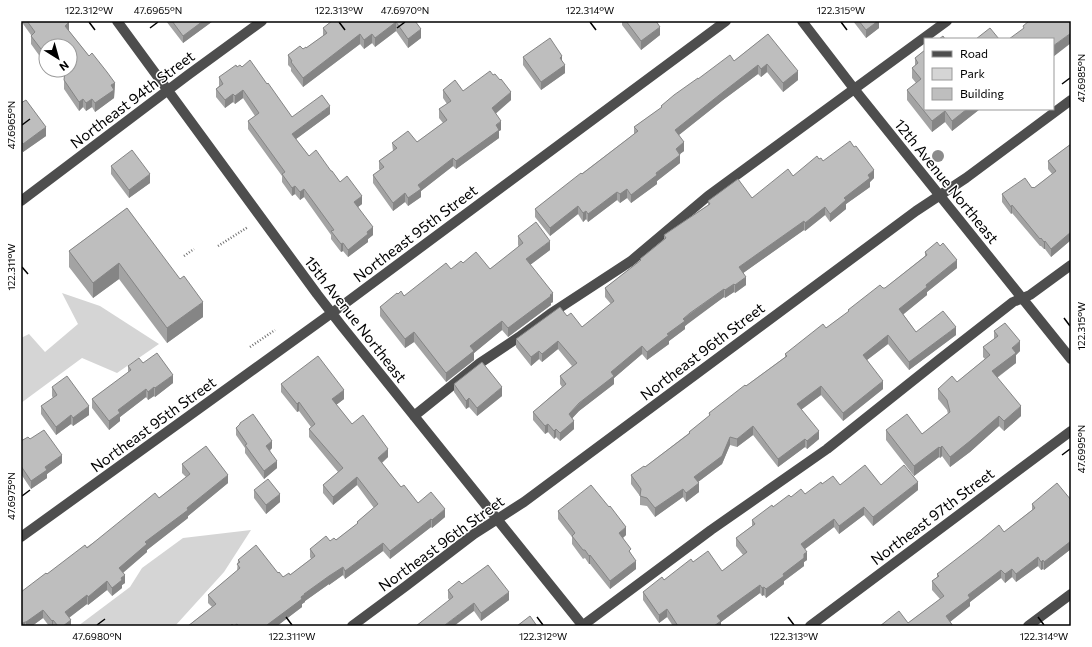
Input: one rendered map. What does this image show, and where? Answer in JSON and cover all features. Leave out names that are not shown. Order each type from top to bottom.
[{"type":"street","name":"15th Avenue Northeast","points":[[117,21],[332,313],[583,626]]},
{"type":"street","name":"Northeast 94th Street","points":[[21,202],[168,90],[262,21]]},
{"type":"street","name":"Northeast 95th Street","points":[[21,537],[332,313],[726,21]]},
{"type":"street","name":"12th Avenue Northeast","points":[[802,21],[855,90],[1071,359]]},
{"type":"street","points":[[924,38],[947,21]]},
{"type":"street","points":[[414,416],[480,363],[550,314],[631,261],[708,196],[924,38]]},
{"type":"street","name":"Northeast 96th Street","points":[[352,626],[474,534],[524,502],[909,216],[966,178],[1071,100]]},
{"type":"street","points":[[583,626],[711,530],[827,449],[940,358],[1013,302],[1030,295],[1071,265]]},
{"type":"street","name":"Northeast 97th Street","points":[[810,626],[1071,431]]},
{"type":"street","points":[[1028,626],[1071,594]]},
{"type":"path","points":[[218,246],[248,227]]},
{"type":"path","points":[[184,256],[194,249]]},
{"type":"path","points":[[250,348],[275,330]]},
{"type":"green space","points":[[62,293],[100,306],[159,344],[117,373],[82,358],[21,403],[21,338],[29,334],[45,352],[78,324]]},
{"type":"green space","points":[[251,530],[224,572],[175,626],[78,626],[130,587],[142,568],[183,538]]},
{"type":"building","points":[[27,21],[69,21],[65,26],[75,38],[38,38],[38,45],[31,36],[35,32]]},
{"type":"building","points":[[172,21],[203,21],[183,36]]},
{"type":"building","points":[[332,21],[415,21],[421,29],[408,39],[396,22],[375,38],[372,34],[364,40],[360,34],[303,78],[291,62],[292,61],[288,55],[300,46],[303,49],[306,48],[327,33],[323,28]]},
{"type":"building","points":[[626,21],[656,21],[660,27],[641,41]]},
{"type":"building","points":[[859,21],[878,21],[866,30]]},
{"type":"building","points":[[1029,21],[1071,21],[1071,33],[1054,45],[1054,38],[1010,38],[1024,28],[1023,26]]},
{"type":"building","points":[[990,28],[998,38],[977,38]]},
{"type":"building","points":[[768,34],[798,71],[783,83],[767,64],[761,69],[758,65],[675,130],[684,142],[676,149],[680,155],[656,173],[657,175],[631,195],[627,189],[620,194],[617,192],[588,214],[586,211],[583,213],[578,206],[550,228],[535,209],[638,131],[634,127],[662,107],[661,106],[674,95],[730,55],[734,61]]},
{"type":"building","points":[[550,38],[562,56],[560,58],[565,65],[541,82],[523,57]]},
{"type":"building","points":[[78,42],[89,56],[92,53],[115,83],[111,85],[114,90],[95,103],[92,99],[86,103],[83,99],[79,102],[64,80],[64,78],[78,78]]},
{"type":"building","points":[[924,51],[924,110],[966,110],[952,121],[945,111],[932,121],[907,90],[921,79],[912,68],[918,63],[915,58]]},
{"type":"building","points":[[250,60],[292,117],[322,95],[330,106],[292,134],[309,156],[316,150],[340,182],[347,176],[362,196],[354,202],[373,227],[367,232],[368,234],[348,250],[343,243],[341,244],[331,231],[334,230],[304,189],[300,192],[295,186],[292,188],[282,174],[285,172],[248,121],[259,113],[243,90],[235,96],[233,94],[225,100],[216,89],[223,84],[219,77],[236,65],[237,67],[240,65],[242,67]]},
{"type":"building","points":[[490,71],[493,75],[495,74],[500,80],[501,79],[511,92],[492,108],[501,121],[496,125],[499,130],[456,161],[453,158],[418,185],[421,189],[408,198],[405,193],[393,203],[373,175],[384,167],[379,161],[397,148],[392,143],[408,131],[417,142],[447,120],[439,109],[451,101],[443,90],[455,80],[463,91]]},
{"type":"building","points":[[26,100],[46,127],[23,144],[21,141],[21,103]]},
{"type":"building","points":[[850,141],[854,147],[856,146],[874,170],[868,175],[870,178],[844,198],[846,200],[830,214],[825,207],[805,223],[804,221],[739,267],[746,277],[735,285],[734,284],[725,290],[724,289],[690,313],[683,319],[685,321],[667,334],[669,335],[647,352],[642,346],[611,372],[614,376],[579,403],[569,414],[574,421],[560,433],[556,429],[554,431],[548,424],[545,426],[533,412],[566,384],[560,376],[577,363],[558,341],[542,354],[539,351],[531,357],[516,339],[560,307],[567,316],[571,313],[582,327],[614,301],[605,288],[666,238],[664,235],[710,204],[708,201],[738,179],[752,198],[788,169],[793,176],[817,156],[823,161]]},
{"type":"building","points":[[1071,144],[1071,232],[1051,249],[1045,241],[1044,242],[1041,238],[1040,239],[1012,205],[1011,207],[1002,194],[1025,178],[1032,188],[1034,188],[1056,171],[1048,161]]},
{"type":"building","points":[[132,150],[150,174],[129,190],[111,166]]},
{"type":"building","points":[[127,208],[180,279],[184,276],[203,302],[167,328],[119,263],[93,283],[69,251]]},
{"type":"building","points":[[536,222],[550,241],[526,259],[553,293],[508,328],[502,321],[470,346],[474,351],[446,373],[414,332],[405,339],[380,307],[401,291],[404,296],[446,263],[451,269],[461,261],[463,263],[476,252],[490,269],[523,243],[518,236]]},
{"type":"building","points":[[937,242],[940,246],[943,243],[957,260],[926,285],[927,287],[899,309],[916,332],[943,311],[956,327],[909,362],[888,335],[863,355],[883,381],[843,413],[821,386],[797,404],[819,431],[807,441],[805,439],[778,459],[753,426],[737,439],[730,437],[722,456],[694,477],[699,483],[686,493],[683,489],[655,508],[647,498],[640,496],[641,489],[631,475],[644,466],[645,467],[690,433],[689,432],[710,415],[709,413],[745,385],[746,386],[787,356],[785,354],[823,324],[826,328],[880,285],[885,288],[927,255],[925,252]]},
{"type":"building","points":[[1005,323],[1020,341],[1012,348],[1016,353],[992,371],[1021,406],[1004,421],[999,416],[950,457],[942,446],[914,466],[886,430],[907,414],[922,434],[950,412],[947,400],[938,389],[952,376],[957,382],[990,355],[983,347],[998,336],[994,331]]},
{"type":"building","points":[[157,353],[173,375],[148,392],[146,389],[118,410],[120,413],[109,421],[92,399],[131,370],[128,366],[139,358],[143,363]]},
{"type":"building","points":[[318,356],[344,390],[332,399],[352,424],[363,415],[388,449],[378,458],[401,487],[404,485],[418,503],[431,492],[445,509],[390,551],[383,543],[345,571],[343,567],[329,576],[304,594],[301,597],[302,599],[267,625],[268,626],[239,626],[237,624],[234,626],[232,624],[230,626],[188,626],[216,604],[208,595],[240,568],[237,564],[240,562],[238,560],[256,545],[278,573],[279,572],[283,577],[289,573],[290,575],[315,556],[310,549],[326,536],[330,541],[334,538],[336,540],[358,523],[357,522],[378,504],[357,477],[333,497],[323,485],[343,468],[309,429],[315,424],[299,402],[297,404],[281,384]]},
{"type":"building","points":[[482,362],[502,387],[477,408],[469,398],[466,401],[454,384]]},
{"type":"building","points":[[67,376],[89,406],[73,418],[71,415],[56,427],[41,406],[57,395],[52,387]]},
{"type":"building","points":[[253,414],[272,441],[266,446],[277,461],[264,471],[245,445],[247,444],[236,428],[240,423]]},
{"type":"building","points":[[44,430],[62,455],[45,467],[47,470],[31,481],[21,466],[21,441],[28,437],[30,439]]},
{"type":"building","points":[[206,446],[228,475],[187,508],[188,510],[145,542],[147,544],[119,568],[125,575],[121,578],[122,580],[112,588],[107,581],[88,597],[87,595],[65,612],[71,620],[63,626],[58,626],[43,610],[21,624],[21,592],[85,545],[87,548],[155,493],[159,498],[190,474],[182,464]]},
{"type":"building","points":[[865,465],[881,485],[904,465],[918,482],[873,517],[864,507],[839,526],[834,519],[801,544],[807,552],[804,554],[804,558],[783,574],[784,576],[766,589],[764,587],[762,588],[760,585],[717,616],[721,621],[714,626],[678,626],[667,609],[659,615],[643,592],[662,577],[664,580],[691,559],[693,562],[708,551],[722,571],[747,552],[736,538],[755,524],[752,520],[772,505],[773,507],[789,495],[791,497],[801,489],[805,494],[821,482],[822,484],[833,476],[840,485]]},
{"type":"building","points":[[268,479],[280,494],[266,505],[254,490]]},
{"type":"building","points":[[1057,483],[1071,500],[1071,541],[1044,562],[1043,560],[1041,562],[1038,557],[1016,574],[1012,569],[1005,574],[1001,570],[968,595],[970,598],[946,616],[953,626],[880,626],[899,611],[908,623],[944,596],[932,581],[939,576],[937,574],[999,525],[1004,532],[1035,508],[1032,504]]},
{"type":"building","points":[[591,485],[626,527],[619,533],[631,549],[629,551],[636,561],[610,581],[590,555],[589,556],[585,550],[583,550],[572,536],[575,533],[558,511]]},
{"type":"building","points":[[488,565],[509,592],[481,613],[474,603],[445,625],[446,626],[416,626],[453,597],[448,590],[459,581],[462,584]]},
{"type":"building","points":[[530,616],[537,626],[517,626]]}]
